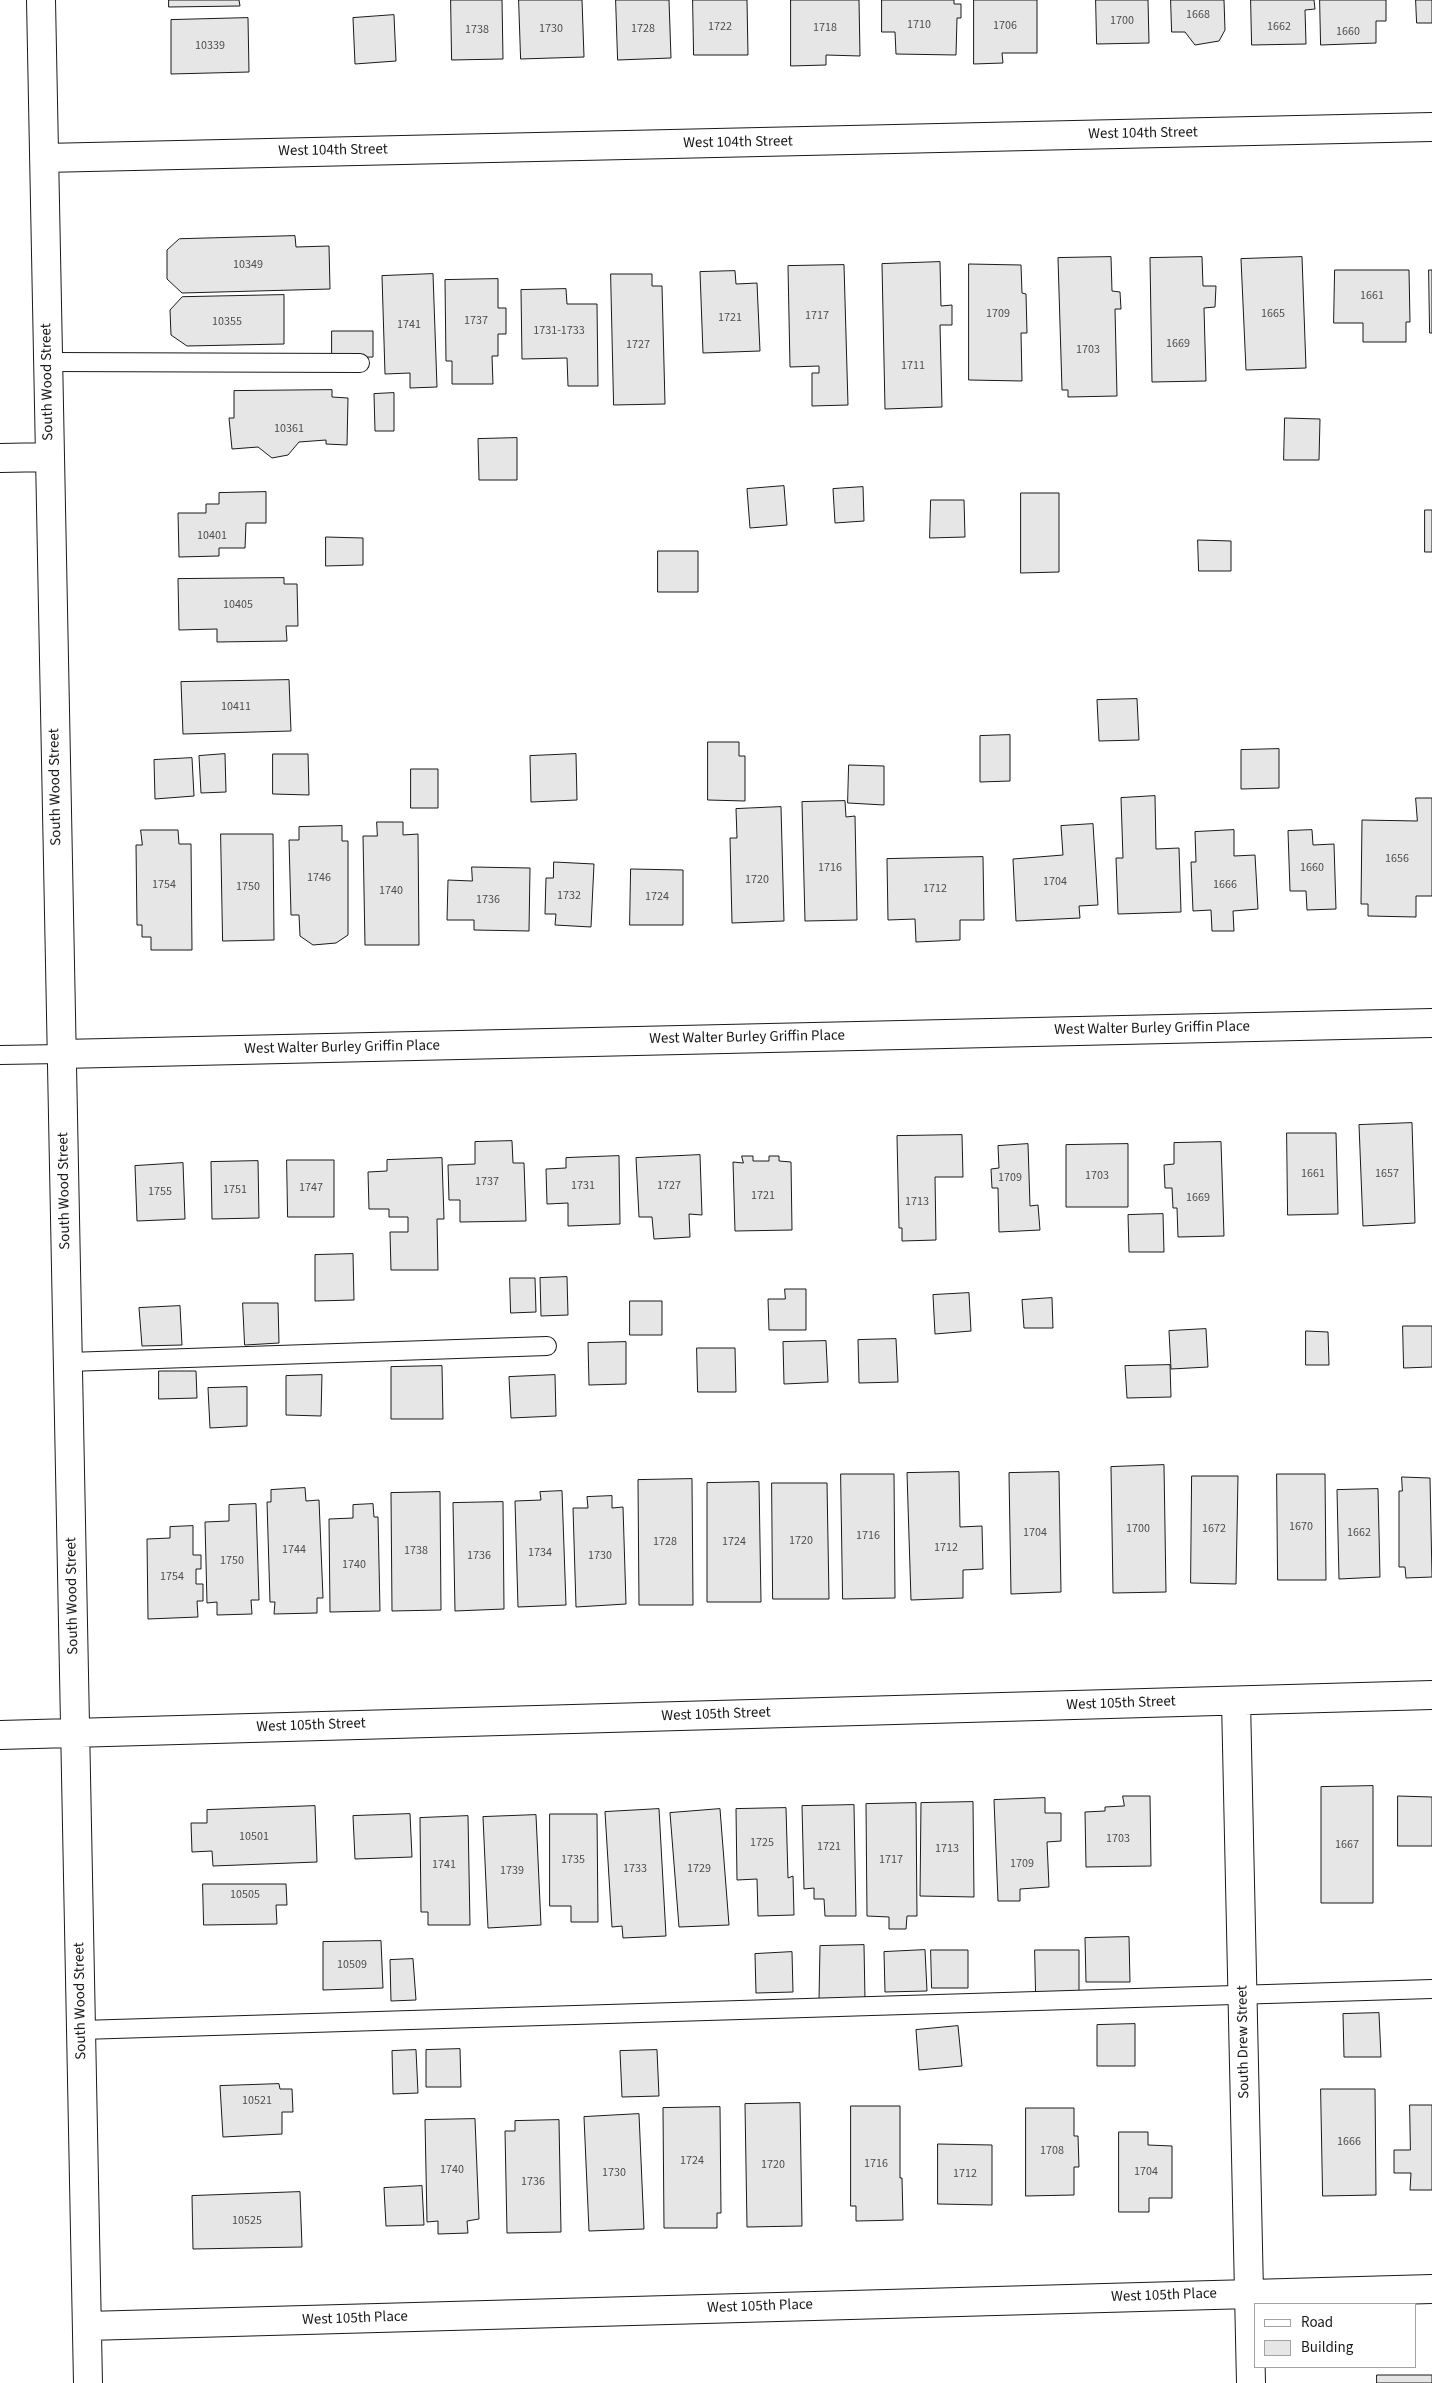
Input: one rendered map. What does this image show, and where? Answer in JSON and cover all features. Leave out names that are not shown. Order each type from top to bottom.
[{"type":"street","name":"South Wood Street","points":[[41,0],[88,2383]]},
{"type":"street","name":"West 104th Street","points":[[44,158],[1432,127]]},
{"type":"street","points":[[0,458],[50,456]]},
{"type":"street","name":"West Walter Burley Griffin Place","points":[[62,1054],[1432,1023]]},
{"type":"street","name":"West 105th Street","points":[[0,1735],[1432,1695]]},
{"type":"street","name":"South Drew Street","points":[[1236,1700],[1251,2383]]},
{"type":"street","name":"West 105th Place","points":[[87,2326],[1432,2289]]},
{"type":"lane","points":[[48,362],[360,363]]},
{"type":"lane","points":[[0,1055],[62,1054]]},
{"type":"lane","points":[[68,1362],[547,1346]]},
{"type":"lane","points":[[81,2030],[1432,1989]]},
{"type":"building","points":[[169,0],[239,0],[240,6],[169,7]]},
{"type":"building","points":[[451,0],[502,0],[503,59],[452,60]]},
{"type":"building","points":[[519,0],[582,0],[584,57],[521,59]]},
{"type":"building","points":[[616,0],[669,0],[671,58],[618,60]]},
{"type":"building","points":[[693,0],[747,0],[748,55],[694,55]]},
{"type":"building","points":[[791,0],[859,0],[860,56],[826,55],[826,65],[791,66]]},
{"type":"building","points":[[882,0],[954,0],[954,4],[961,4],[961,18],[957,18],[956,55],[896,54],[895,32],[882,32]]},
{"type":"building","points":[[974,0],[1037,0],[1037,53],[1002,53],[1003,63],[974,64]]},
{"type":"building","points":[[1096,0],[1148,0],[1149,43],[1097,44]]},
{"type":"building","points":[[1171,0],[1224,0],[1225,30],[1219,41],[1195,45],[1185,32],[1172,32]]},
{"type":"building","points":[[1251,0],[1314,0],[1315,9],[1305,10],[1306,44],[1252,45]]},
{"type":"building","points":[[1320,0],[1386,0],[1386,21],[1376,21],[1376,43],[1321,45]]},
{"type":"building","points":[[1416,0],[1432,0],[1432,23],[1417,23]]},
{"type":"building","points":[[394,15],[396,61],[355,64],[353,18]]},
{"type":"building","points":[[248,18],[249,72],[171,74],[171,20]]},
{"type":"building","points":[[295,236],[296,247],[329,246],[330,289],[182,293],[167,279],[167,250],[179,239]]},
{"type":"building","points":[[1111,257],[1112,291],[1120,292],[1121,309],[1115,309],[1117,396],[1068,397],[1068,390],[1062,390],[1058,258]]},
{"type":"building","points":[[1202,257],[1203,286],[1216,286],[1215,307],[1204,308],[1206,381],[1152,382],[1150,258]]},
{"type":"building","points":[[1302,257],[1306,368],[1246,370],[1241,259]]},
{"type":"building","points":[[940,262],[941,306],[952,305],[952,325],[940,325],[942,407],[885,409],[882,264]]},
{"type":"building","points":[[969,264],[1021,265],[1022,293],[1026,294],[1027,333],[1021,333],[1022,381],[969,380]]},
{"type":"building","points":[[844,265],[848,405],[812,406],[812,373],[819,373],[819,366],[790,367],[788,266]]},
{"type":"building","points":[[1335,270],[1409,270],[1410,322],[1406,322],[1406,342],[1363,342],[1363,323],[1334,323]]},
{"type":"building","points":[[1429,270],[1432,270],[1432,333],[1430,333]]},
{"type":"building","points":[[735,271],[736,284],[757,283],[760,351],[703,353],[700,272]]},
{"type":"building","points":[[433,274],[437,387],[410,388],[410,373],[385,374],[382,276]]},
{"type":"building","points":[[611,274],[652,274],[652,286],[662,286],[665,404],[614,405]]},
{"type":"building","points":[[498,279],[498,308],[506,308],[506,334],[498,334],[498,356],[492,356],[493,384],[452,384],[452,361],[446,361],[445,280]]},
{"type":"building","points":[[566,289],[567,304],[597,304],[598,386],[568,386],[567,358],[522,359],[521,290]]},
{"type":"building","points":[[284,295],[284,344],[187,346],[171,335],[170,310],[182,297]]},
{"type":"building","points":[[332,331],[373,331],[373,357],[332,358]]},
{"type":"building","points":[[332,390],[332,397],[348,398],[347,445],[326,444],[326,440],[299,442],[288,455],[272,458],[258,447],[232,449],[229,418],[234,418],[234,391]]},
{"type":"building","points":[[394,393],[394,431],[375,431],[374,394]]},
{"type":"building","points":[[1285,418],[1320,419],[1319,460],[1284,460]]},
{"type":"building","points":[[517,438],[517,480],[479,480],[478,439]]},
{"type":"building","points":[[784,486],[787,525],[750,528],[747,489]]},
{"type":"building","points":[[863,487],[864,521],[835,523],[833,489]]},
{"type":"building","points":[[266,492],[266,523],[246,523],[245,548],[219,548],[219,556],[179,557],[178,513],[206,513],[206,504],[219,504],[219,493]]},
{"type":"building","points":[[1021,493],[1059,493],[1059,572],[1021,573]]},
{"type":"building","points":[[931,500],[964,500],[965,537],[930,538]]},
{"type":"building","points":[[1425,510],[1432,510],[1432,552],[1425,552]]},
{"type":"building","points":[[326,537],[363,538],[363,565],[326,566]]},
{"type":"building","points":[[1198,540],[1231,541],[1231,571],[1199,571]]},
{"type":"building","points":[[658,551],[698,551],[698,592],[658,592]]},
{"type":"building","points":[[284,578],[284,584],[297,584],[298,626],[286,626],[287,641],[217,642],[217,629],[179,630],[178,579]]},
{"type":"building","points":[[289,680],[291,731],[183,734],[181,682]]},
{"type":"building","points":[[1137,699],[1139,740],[1099,741],[1097,700]]},
{"type":"building","points":[[1010,735],[1010,781],[980,782],[980,736]]},
{"type":"building","points":[[708,742],[739,742],[739,756],[745,756],[745,801],[708,800]]},
{"type":"building","points":[[1279,749],[1279,788],[1241,789],[1241,750]]},
{"type":"building","points":[[225,754],[226,792],[201,793],[199,756]]},
{"type":"building","points":[[273,754],[308,754],[309,795],[273,794]]},
{"type":"building","points":[[576,754],[577,800],[531,802],[530,756]]},
{"type":"building","points":[[192,758],[194,796],[155,799],[154,760]]},
{"type":"building","points":[[849,765],[884,766],[884,805],[848,803]]},
{"type":"building","points":[[411,769],[438,769],[438,808],[411,808]]},
{"type":"building","points":[[1155,796],[1156,849],[1179,848],[1181,912],[1118,914],[1116,858],[1123,858],[1121,798]]},
{"type":"building","points":[[1416,798],[1432,798],[1432,896],[1416,896],[1416,917],[1368,916],[1368,904],[1361,904],[1362,820],[1417,821]]},
{"type":"building","points":[[845,801],[846,817],[855,816],[857,920],[805,921],[802,802]]},
{"type":"building","points":[[781,807],[784,921],[732,923],[730,838],[737,838],[736,809]]},
{"type":"building","points":[[377,822],[403,822],[403,835],[418,834],[419,945],[365,945],[363,836],[377,836]]},
{"type":"building","points":[[1093,824],[1098,905],[1079,906],[1080,918],[1016,921],[1013,859],[1063,855],[1061,826]]},
{"type":"building","points":[[342,826],[342,841],[348,841],[348,935],[336,943],[313,945],[300,936],[299,915],[291,915],[289,840],[299,840],[299,827]]},
{"type":"building","points":[[141,830],[178,830],[179,844],[191,844],[192,950],[151,950],[151,937],[142,937],[142,925],[137,925],[136,845],[142,845]]},
{"type":"building","points":[[1234,830],[1234,856],[1255,855],[1258,909],[1233,911],[1234,931],[1212,931],[1211,910],[1193,911],[1191,862],[1196,862],[1195,832]]},
{"type":"building","points":[[1312,830],[1313,845],[1334,844],[1336,909],[1307,910],[1306,891],[1290,891],[1288,831]]},
{"type":"building","points":[[221,834],[273,834],[274,940],[223,941]]},
{"type":"building","points":[[983,857],[984,920],[960,920],[960,940],[916,942],[915,919],[888,920],[887,859]]},
{"type":"building","points":[[554,862],[594,864],[591,927],[555,925],[556,914],[545,914],[546,878],[553,878]]},
{"type":"building","points":[[472,867],[530,868],[529,931],[474,930],[474,920],[447,920],[448,880],[472,881]]},
{"type":"building","points":[[631,869],[683,870],[683,925],[630,925]]},
{"type":"building","points":[[1412,1123],[1415,1223],[1363,1226],[1359,1125]]},
{"type":"building","points":[[1287,1133],[1336,1133],[1338,1214],[1288,1215]]},
{"type":"building","points":[[962,1135],[963,1177],[935,1177],[936,1240],[902,1241],[902,1228],[899,1228],[897,1136]]},
{"type":"building","points":[[512,1141],[513,1163],[524,1163],[526,1221],[460,1222],[460,1200],[449,1200],[448,1165],[475,1164],[475,1142]]},
{"type":"building","points":[[1221,1142],[1224,1236],[1178,1237],[1177,1208],[1173,1208],[1172,1188],[1165,1188],[1164,1165],[1174,1164],[1174,1143]]},
{"type":"building","points":[[1028,1144],[1030,1206],[1038,1205],[1040,1230],[999,1232],[998,1188],[992,1188],[991,1169],[999,1168],[998,1146]]},
{"type":"building","points":[[1128,1144],[1128,1207],[1066,1207],[1066,1145]]},
{"type":"building","points":[[700,1155],[702,1215],[689,1214],[690,1237],[654,1239],[652,1217],[639,1217],[636,1158]]},
{"type":"building","points":[[619,1156],[620,1224],[568,1226],[568,1203],[547,1204],[546,1169],[566,1168],[566,1158]]},
{"type":"building","points":[[742,1156],[753,1156],[753,1161],[769,1161],[769,1156],[779,1156],[779,1161],[791,1162],[792,1230],[735,1231],[733,1162],[743,1163]]},
{"type":"building","points":[[442,1158],[444,1219],[437,1219],[438,1270],[391,1270],[390,1232],[408,1232],[408,1217],[389,1217],[389,1209],[369,1209],[368,1172],[387,1171],[387,1160]]},
{"type":"building","points":[[287,1160],[334,1160],[334,1217],[288,1217]]},
{"type":"building","points":[[258,1161],[259,1218],[212,1219],[211,1162]]},
{"type":"building","points":[[183,1163],[185,1219],[137,1221],[135,1166]]},
{"type":"building","points":[[1163,1214],[1164,1252],[1129,1252],[1128,1215]]},
{"type":"building","points":[[353,1254],[354,1300],[315,1301],[315,1255]]},
{"type":"building","points":[[567,1277],[568,1315],[541,1316],[540,1278]]},
{"type":"building","points":[[510,1278],[535,1278],[536,1312],[511,1313]]},
{"type":"building","points":[[785,1289],[806,1289],[806,1330],[769,1330],[768,1299],[785,1299]]},
{"type":"building","points":[[969,1293],[971,1331],[935,1334],[933,1295]]},
{"type":"building","points":[[1052,1298],[1053,1328],[1024,1328],[1022,1300]]},
{"type":"building","points":[[630,1301],[662,1301],[662,1335],[630,1335]]},
{"type":"building","points":[[243,1303],[278,1303],[279,1343],[245,1345]]},
{"type":"building","points":[[180,1306],[182,1345],[142,1346],[139,1308]]},
{"type":"building","points":[[1403,1326],[1432,1326],[1432,1367],[1404,1368]]},
{"type":"building","points":[[1206,1329],[1208,1367],[1171,1369],[1169,1331]]},
{"type":"building","points":[[1306,1331],[1328,1332],[1329,1365],[1306,1365]]},
{"type":"building","points":[[896,1339],[898,1382],[859,1383],[858,1340]]},
{"type":"building","points":[[826,1341],[828,1382],[784,1384],[783,1342]]},
{"type":"building","points":[[626,1342],[626,1384],[589,1385],[588,1343]]},
{"type":"building","points":[[697,1348],[735,1348],[736,1392],[698,1392]]},
{"type":"building","points":[[1170,1365],[1171,1397],[1127,1398],[1125,1366]]},
{"type":"building","points":[[442,1366],[443,1419],[391,1419],[391,1367]]},
{"type":"building","points":[[159,1371],[196,1371],[197,1398],[159,1399]]},
{"type":"building","points":[[322,1375],[321,1416],[286,1415],[286,1376]]},
{"type":"building","points":[[555,1375],[556,1416],[511,1418],[509,1377]]},
{"type":"building","points":[[247,1387],[247,1426],[210,1428],[208,1388]]},
{"type":"building","points":[[1164,1465],[1166,1592],[1113,1593],[1111,1467]]},
{"type":"building","points":[[959,1472],[960,1527],[982,1526],[983,1569],[963,1570],[963,1598],[911,1600],[907,1473]]},
{"type":"building","points":[[1059,1472],[1061,1592],[1011,1594],[1009,1473]]},
{"type":"building","points":[[841,1474],[894,1474],[895,1598],[843,1599]]},
{"type":"building","points":[[1277,1474],[1325,1474],[1326,1580],[1278,1580]]},
{"type":"building","points":[[1192,1476],[1238,1476],[1236,1584],[1191,1583]]},
{"type":"building","points":[[1402,1477],[1430,1478],[1432,1577],[1406,1578],[1405,1567],[1399,1567],[1399,1491],[1402,1491]]},
{"type":"building","points":[[692,1479],[693,1605],[639,1605],[638,1480]]},
{"type":"building","points":[[759,1482],[761,1602],[707,1602],[707,1483]]},
{"type":"building","points":[[772,1483],[827,1483],[829,1599],[773,1599]]},
{"type":"building","points":[[305,1488],[306,1501],[319,1500],[323,1598],[317,1598],[317,1613],[274,1614],[275,1602],[270,1602],[267,1502],[271,1502],[271,1490]]},
{"type":"building","points":[[1378,1489],[1380,1577],[1339,1579],[1337,1490]]},
{"type":"building","points":[[562,1491],[566,1605],[518,1607],[515,1501],[541,1500],[540,1492]]},
{"type":"building","points":[[440,1492],[441,1610],[392,1611],[391,1493]]},
{"type":"building","points":[[612,1496],[612,1508],[623,1507],[626,1604],[576,1607],[573,1508],[588,1508],[587,1497]]},
{"type":"building","points":[[503,1502],[504,1609],[455,1611],[453,1503]]},
{"type":"building","points":[[256,1504],[259,1600],[251,1600],[252,1614],[217,1615],[217,1602],[207,1603],[205,1522],[229,1521],[229,1505]]},
{"type":"building","points":[[373,1504],[374,1517],[378,1517],[380,1611],[330,1612],[329,1519],[353,1518],[353,1505]]},
{"type":"building","points":[[193,1526],[193,1555],[201,1555],[201,1569],[196,1569],[196,1584],[203,1584],[203,1601],[197,1601],[198,1617],[148,1619],[147,1539],[170,1538],[170,1527]]},
{"type":"building","points":[[1373,1786],[1373,1903],[1321,1903],[1321,1787]]},
{"type":"building","points":[[1123,1796],[1150,1796],[1151,1866],[1086,1867],[1085,1812],[1105,1811],[1105,1807],[1124,1806]]},
{"type":"building","points":[[1398,1796],[1432,1797],[1432,1846],[1398,1846]]},
{"type":"building","points":[[1045,1798],[1045,1813],[1061,1813],[1061,1841],[1047,1842],[1049,1887],[1020,1889],[1020,1901],[998,1901],[994,1800]]},
{"type":"building","points":[[973,1802],[974,1897],[920,1896],[921,1803]]},
{"type":"building","points":[[916,1803],[917,1916],[907,1916],[906,1929],[889,1929],[889,1917],[867,1916],[866,1804]]},
{"type":"building","points":[[854,1805],[856,1916],[825,1916],[824,1899],[814,1899],[814,1888],[804,1889],[802,1806]]},
{"type":"building","points":[[315,1806],[317,1862],[213,1866],[212,1851],[192,1852],[191,1823],[207,1823],[207,1810]]},
{"type":"building","points":[[786,1808],[788,1878],[793,1876],[794,1915],[758,1916],[757,1879],[737,1880],[736,1809]]},
{"type":"building","points":[[659,1809],[666,1936],[623,1938],[622,1926],[612,1927],[605,1812]]},
{"type":"building","points":[[720,1809],[729,1925],[679,1927],[670,1813]]},
{"type":"building","points":[[410,1814],[412,1857],[355,1859],[353,1816]]},
{"type":"building","points":[[550,1814],[597,1814],[598,1922],[571,1922],[571,1906],[550,1906]]},
{"type":"building","points":[[536,1815],[541,1925],[488,1928],[483,1817]]},
{"type":"building","points":[[468,1816],[470,1925],[428,1925],[428,1912],[421,1912],[420,1818]]},
{"type":"building","points":[[203,1884],[286,1884],[287,1905],[276,1905],[277,1924],[204,1925]]},
{"type":"building","points":[[1129,1937],[1130,1982],[1086,1982],[1085,1938]]},
{"type":"building","points":[[381,1941],[383,1988],[323,1990],[323,1942]]},
{"type":"building","points":[[864,1945],[865,2000],[819,2000],[820,1946]]},
{"type":"building","points":[[925,1950],[927,1991],[885,1992],[884,1952]]},
{"type":"building","points":[[931,1950],[968,1950],[968,1988],[932,1988]]},
{"type":"building","points":[[1035,1950],[1079,1950],[1079,1992],[1036,1994]]},
{"type":"building","points":[[792,1952],[793,1992],[756,1993],[755,1954]]},
{"type":"building","points":[[413,1959],[416,2000],[391,2001],[390,1960]]},
{"type":"building","points":[[1379,2013],[1381,2057],[1344,2057],[1343,2014]]},
{"type":"building","points":[[1135,2024],[1135,2066],[1097,2066],[1097,2025]]},
{"type":"building","points":[[958,2026],[962,2066],[919,2070],[916,2030]]},
{"type":"building","points":[[460,2049],[461,2087],[426,2087],[426,2050]]},
{"type":"building","points":[[416,2050],[418,2093],[393,2094],[392,2051]]},
{"type":"building","points":[[657,2050],[659,2096],[622,2097],[620,2051]]},
{"type":"building","points":[[279,2084],[280,2089],[292,2089],[293,2112],[282,2112],[282,2134],[223,2137],[220,2086]]},
{"type":"building","points":[[1321,2089],[1375,2089],[1376,2195],[1323,2196]]},
{"type":"building","points":[[800,2103],[802,2226],[747,2227],[745,2104]]},
{"type":"building","points":[[1410,2105],[1432,2105],[1432,2190],[1410,2190],[1411,2173],[1394,2173],[1394,2150],[1410,2150]]},
{"type":"building","points":[[851,2106],[900,2106],[900,2178],[902,2178],[903,2220],[856,2221],[856,2206],[851,2206]]},
{"type":"building","points":[[720,2107],[721,2213],[717,2213],[717,2228],[664,2228],[663,2108]]},
{"type":"building","points":[[1026,2108],[1074,2108],[1074,2136],[1078,2136],[1079,2167],[1074,2167],[1074,2195],[1026,2196]]},
{"type":"building","points":[[639,2114],[644,2229],[589,2231],[584,2117]]},
{"type":"building","points":[[475,2119],[479,2219],[467,2221],[468,2233],[438,2234],[438,2221],[427,2222],[425,2120]]},
{"type":"building","points":[[559,2120],[561,2232],[507,2233],[505,2131],[515,2131],[515,2121]]},
{"type":"building","points":[[1119,2132],[1148,2132],[1148,2145],[1172,2146],[1172,2198],[1149,2198],[1149,2212],[1119,2212]]},
{"type":"building","points":[[938,2144],[992,2145],[992,2205],[938,2204]]},
{"type":"building","points":[[422,2186],[424,2225],[386,2226],[384,2188]]},
{"type":"building","points":[[300,2192],[302,2247],[193,2249],[192,2196]]},
{"type":"building","points":[[1377,2375],[1432,2375],[1432,2383],[1377,2383]]}]
